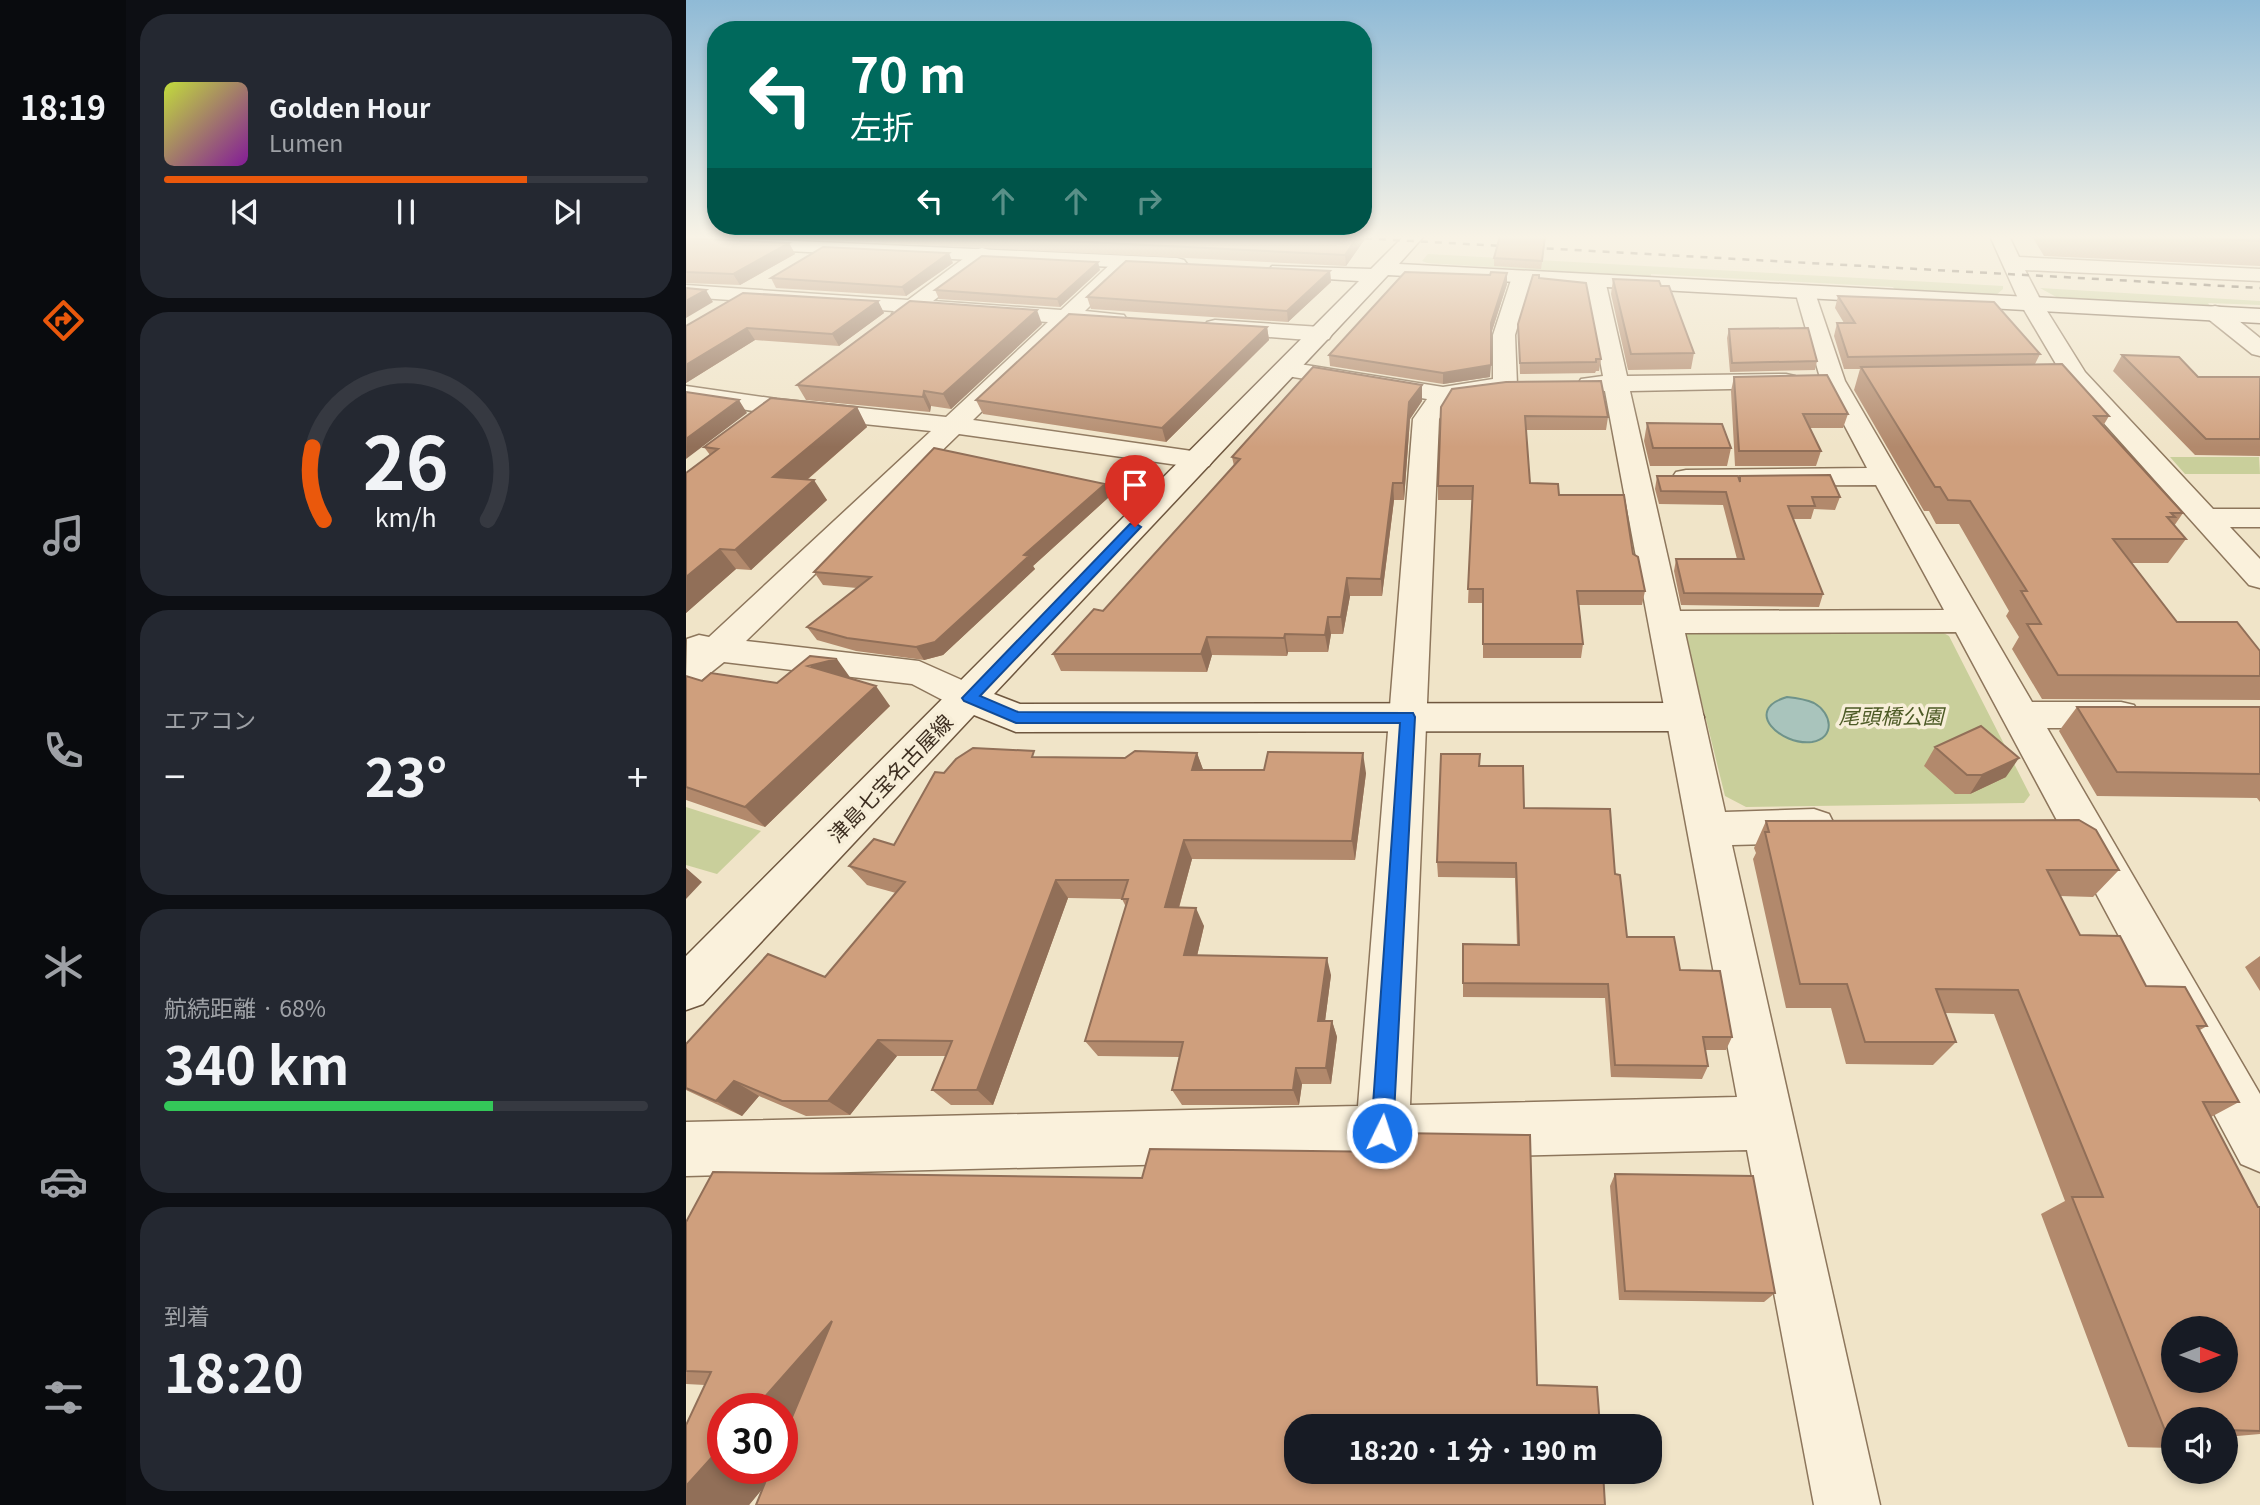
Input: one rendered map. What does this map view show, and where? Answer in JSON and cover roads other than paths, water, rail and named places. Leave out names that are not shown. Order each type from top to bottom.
[{"type":"street","points":[[710,317],[728,306]]},
{"type":"street","points":[[882,330],[913,306]]},
{"type":"street","points":[[916,306],[1142,322]]},
{"type":"street","points":[[686,673],[701,647],[951,425],[1077,306]]},
{"type":"street","name":"津島七宝名古屋線","points":[[686,988],[1348,306]]},
{"type":"street","points":[[1505,385],[1504,335],[1513,306]]},
{"type":"street","points":[[1600,306],[1847,1505]]},
{"type":"street","points":[[1813,306],[1886,477],[2260,1145]]},
{"type":"street","points":[[2033,306],[2075,376],[2260,579]]},
{"type":"street","points":[[2090,306],[2260,316]]},
{"type":"street","points":[[2215,313],[2260,349]]},
{"type":"street","points":[[1194,326],[1321,334]]},
{"type":"street","points":[[1287,369],[1443,394],[1533,384]]},
{"type":"street","points":[[2048,376],[2075,376]]},
{"type":"street","points":[[1561,384],[1846,380]]},
{"type":"street","points":[[747,429],[809,383]]},
{"type":"street","points":[[686,393],[777,407],[951,425],[1199,460]]},
{"type":"street","points":[[1382,1133],[1426,419],[1443,394]]},
{"type":"street","points":[[1636,478],[1886,477]]},
{"type":"street","points":[[2205,519],[2260,518]]},
{"type":"street","points":[[1665,622],[1967,621]]},
{"type":"street","points":[[701,647],[919,673],[1016,718],[1685,717]]},
{"type":"street","points":[[2020,715],[2153,715]]},
{"type":"street","points":[[2038,821],[2079,820]]},
{"type":"street","points":[[1708,829],[1845,826]]},
{"type":"street","points":[[686,1149],[1768,1123]]},
{"type":"water","points":[[1787,697],[1798,698],[1820,707],[1828,719],[1825,736],[1812,742],[1800,742],[1779,733],[1771,726],[1767,718],[1768,710],[1774,703]]},
{"type":"park label","name":"尾頭橋公園","points":[[1891,717]]}]
